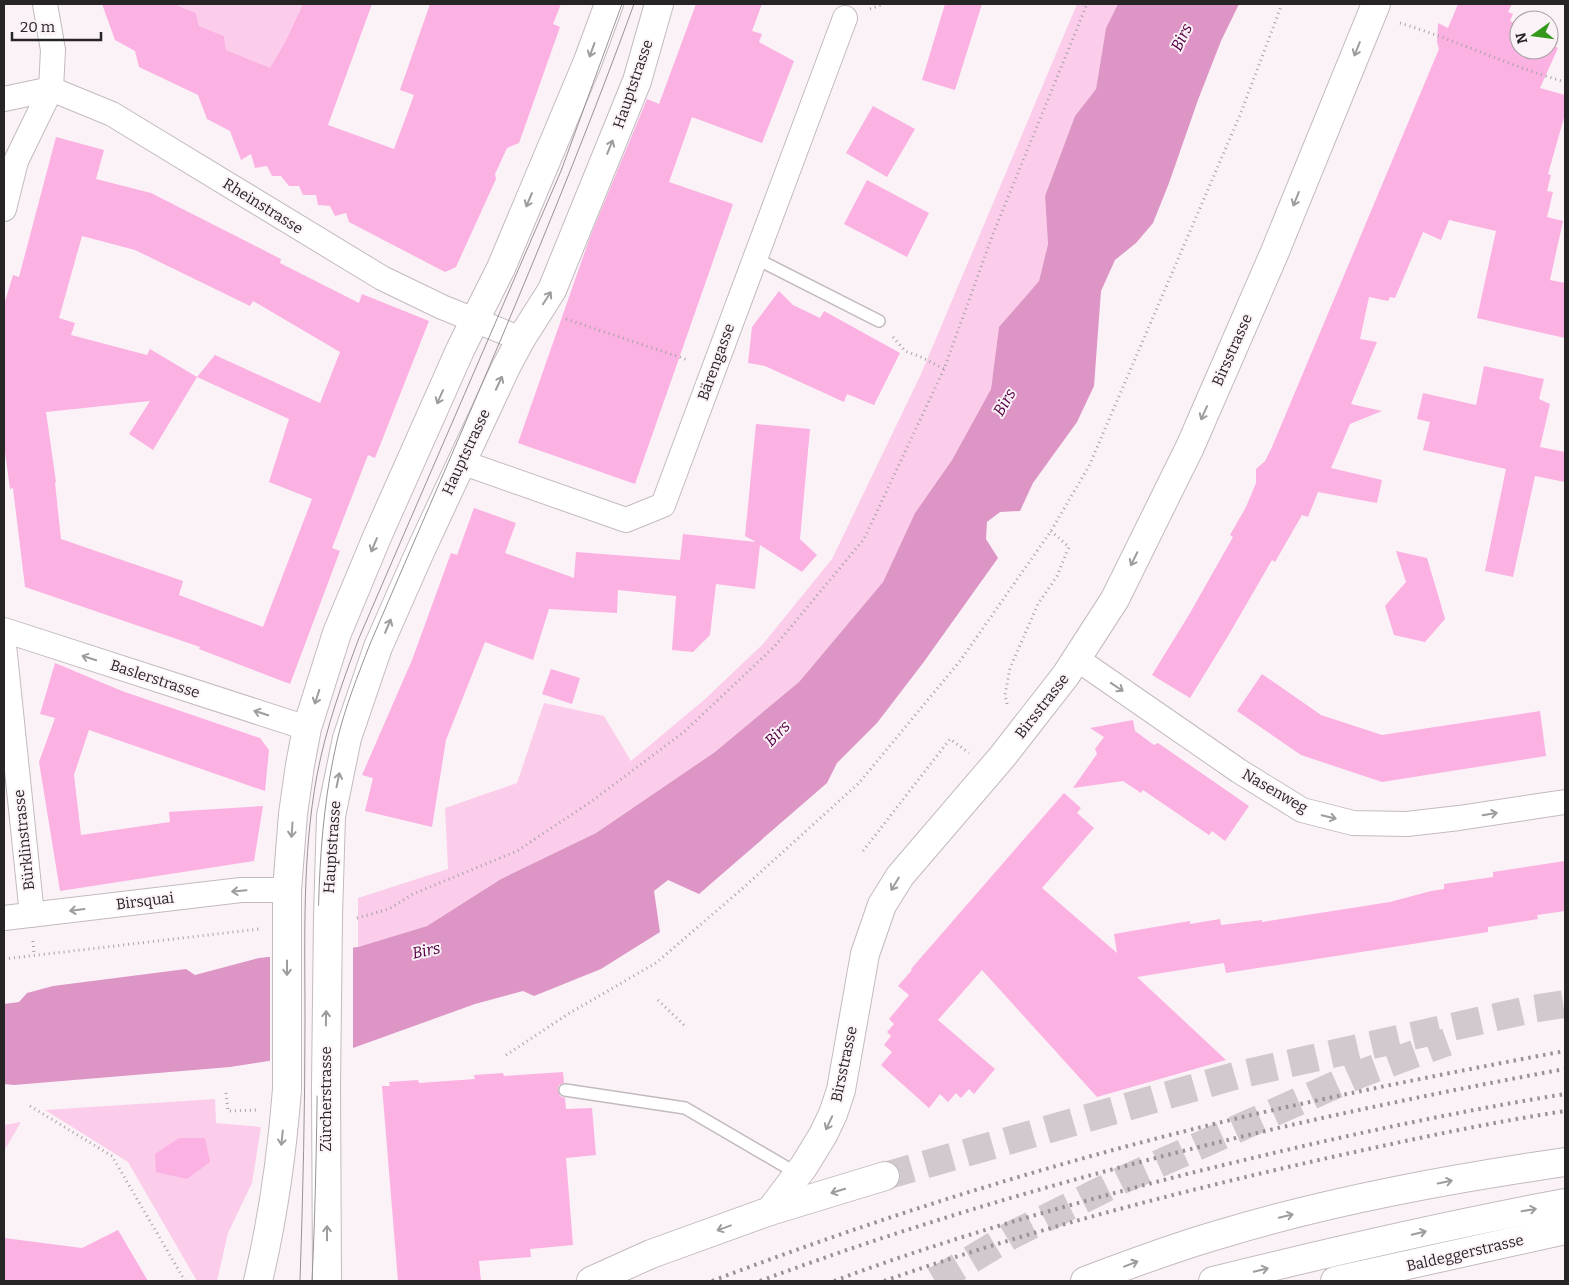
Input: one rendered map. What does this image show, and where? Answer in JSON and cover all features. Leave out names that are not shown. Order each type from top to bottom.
[{"type":"main road","points":[[258,1281],[270,1229],[286,1100],[276,924],[287,890],[293,814],[307,728],[338,633],[377,537],[461,348],[504,261],[577,87],[609,4]]},
{"type":"main road","name":"Hauptstrasse","points":[[339,917],[331,816],[347,738],[378,647],[506,367],[552,290],[637,81],[659,4]]},
{"type":"main road","name":"Birsstrasse","points":[[770,1211],[798,1174],[823,1134],[842,1090],[865,954],[882,905],[900,876],[1002,757],[1066,675],[1115,599],[1190,447],[1274,254],[1374,9]]},
{"type":"main road","name":"Zürcherstrasse","points":[[329,1279],[326,1084],[339,917]]},
{"type":"main road","points":[[1085,1281],[1147,1257],[1267,1221],[1377,1195],[1565,1162]]},
{"type":"main road","points":[[591,1281],[651,1254],[770,1211],[885,1176]]},
{"type":"main road","points":[[1214,1281],[1492,1217],[1565,1203]]},
{"type":"main road","name":"Baldeggerstrasse","points":[[1335,1281],[1565,1230]]},
{"type":"street","points":[[4,209],[16,161],[51,89],[53,50],[45,4]]},
{"type":"street","name":"Bärengasse","points":[[461,462],[626,520],[663,505],[845,18]]},
{"type":"street","points":[[4,99],[51,89]]},
{"type":"street","name":"Rheinstrasse","points":[[51,89],[112,114],[382,278],[476,321],[521,339]]},
{"type":"street","name":"Baslerstrasse","points":[[4,630],[307,728]]},
{"type":"street","name":"Bürklinstrasse","points":[[4,645],[32,915]]},
{"type":"street","name":"Nasenweg","points":[[1077,659],[1239,770],[1302,810],[1354,823],[1407,824],[1565,802]]},
{"type":"street","name":"Birsquai","points":[[4,918],[242,890],[287,890]]},
{"type":"lane","points":[[755,258],[879,321]]},
{"type":"lane","points":[[565,1090],[685,1108],[798,1174]]},
{"type":"path","points":[[339,917],[360,918],[389,909],[413,894],[517,851],[592,801],[684,732],[775,646],[864,539],[944,369],[993,234],[1087,4]]},
{"type":"path","points":[[506,1055],[568,1014],[656,963],[743,888],[859,783],[960,661],[1051,532],[1089,466],[1240,115],[1282,4]]},
{"type":"path","points":[[1374,9],[1505,63],[1565,82]]},
{"type":"path","points":[[540,310],[714,369]]},
{"type":"path","points":[[905,351],[944,369]]},
{"type":"path","points":[[1008,710],[1005,695],[1010,668],[1038,604],[1056,576],[1069,547],[1051,532]]},
{"type":"path","points":[[863,852],[950,739],[967,751]]},
{"type":"path","points":[[4,958],[276,924]]},
{"type":"path","points":[[658,1000],[685,1026]]},
{"type":"path","points":[[226,1093],[228,1111],[286,1100]]},
{"type":"path","points":[[30,1106],[112,1156],[185,1281]]},
{"type":"shaded area","points":[[174,4],[303,4],[269,70],[253,74],[257,63],[226,50],[224,36],[199,26],[196,13]]},
{"type":"shaded area","points":[[1077,4],[1118,4],[1106,28],[1096,89],[1075,116],[1045,196],[1048,244],[1039,281],[999,327],[991,389],[952,460],[915,513],[883,582],[799,682],[718,750],[596,833],[501,879],[427,926],[358,947],[358,898],[448,869],[445,808],[517,783],[544,703],[604,716],[631,761],[704,700],[763,644],[832,559],[921,374]]},
{"type":"shaded area","points":[[215,1099],[216,1123],[261,1127],[252,1183],[228,1233],[217,1281],[197,1281],[128,1162],[45,1110]]},
{"type":"shaded area","points":[[21,1122],[4,1151],[4,1125]]},
{"type":"water","name":"Birs","points":[[1118,4],[1239,4],[1221,41],[1153,223],[1136,243],[1115,260],[1101,291],[1094,386],[1077,422],[1033,483],[1020,511],[1000,512],[987,522],[986,539],[998,558],[923,663],[877,723],[837,763],[827,783],[699,894],[668,880],[654,891],[660,932],[601,969],[534,996],[523,991],[475,1004],[353,1048],[230,1067],[14,1085],[4,1084],[4,1004],[19,1002],[27,993],[53,986],[186,969],[195,975],[259,958],[358,947],[427,926],[501,879],[596,833],[715,752],[799,682],[883,582],[915,513],[952,460],[991,389],[999,327],[1039,281],[1048,244],[1045,196],[1075,116],[1096,89],[1106,28]]},
{"type":"pier","points":[[353,945],[353,1050],[270,1063],[270,954]]},
{"type":"building","points":[[102,4],[174,4],[196,13],[199,26],[224,36],[226,50],[270,68],[303,4],[372,4],[328,125],[394,149],[414,95],[400,90],[430,4],[561,4],[553,24],[560,27],[519,143],[507,148],[495,174],[496,179],[456,267],[445,272],[349,222],[346,213],[335,216],[330,206],[318,205],[316,195],[303,195],[299,186],[289,186],[281,176],[272,176],[267,166],[255,168],[251,154],[241,160],[230,131],[207,119],[198,95],[139,67],[135,51],[115,40]]},
{"type":"building","points":[[696,4],[762,4],[752,31],[762,34],[759,42],[794,61],[762,143],[692,117],[669,182],[733,204],[635,484],[518,443],[590,237],[647,99],[659,104]]},
{"type":"building","points":[[945,4],[982,4],[955,90],[922,80]]},
{"type":"building","points":[[1458,4],[1512,4],[1508,12],[1509,60],[1553,60],[1540,88],[1565,95],[1565,114],[1548,174],[1551,175],[1547,191],[1553,192],[1547,217],[1563,221],[1550,280],[1565,283],[1565,338],[1477,318],[1496,231],[1449,220],[1441,240],[1423,232],[1395,298],[1390,297],[1388,301],[1369,297],[1360,339],[1377,342],[1351,404],[1382,411],[1350,424],[1331,468],[1382,480],[1377,503],[1318,492],[1308,517],[1302,515],[1275,562],[1272,560],[1190,698],[1152,675],[1233,537],[1230,535],[1246,507],[1256,483],[1256,469],[1265,461],[1272,447],[1439,49],[1437,42],[1438,23],[1448,28]]},
{"type":"building","points":[[873,106],[915,129],[887,177],[846,153]]},
{"type":"building","points":[[56,137],[104,150],[96,179],[151,193],[281,259],[280,263],[359,303],[362,294],[429,321],[375,458],[368,455],[332,548],[340,551],[290,684],[199,649],[200,647],[25,587],[13,488],[10,489],[4,445],[4,305],[13,275],[19,277]],"holes":[[[82,236],[135,250],[250,306],[253,301],[340,352],[320,403],[215,355],[197,377],[150,349],[147,355],[71,335],[75,323],[59,318]],[[197,377],[289,419],[269,482],[312,499],[263,627],[179,595],[183,581],[61,539],[56,482],[46,412],[150,401],[129,434],[153,450]]]},
{"type":"building","points":[[867,180],[929,213],[907,257],[844,224]]},
{"type":"building","points":[[779,291],[793,305],[820,318],[824,311],[900,353],[874,405],[847,394],[844,402],[765,366],[748,363],[752,327]]},
{"type":"building","points":[[1484,366],[1544,379],[1539,399],[1550,404],[1540,447],[1565,452],[1565,482],[1535,476],[1513,577],[1485,571],[1506,469],[1423,450],[1430,422],[1417,419],[1423,393],[1476,405]]},
{"type":"building","points":[[756,424],[810,429],[800,539],[817,555],[802,572],[760,545],[755,589],[716,584],[710,635],[693,652],[672,650],[676,596],[618,590],[617,613],[549,609],[533,660],[485,642],[446,740],[432,827],[365,811],[373,778],[362,775],[412,660],[451,553],[457,555],[474,508],[516,523],[505,553],[574,578],[576,552],[680,560],[683,534],[756,542],[745,536]]},
{"type":"building","points":[[1396,551],[1427,558],[1445,619],[1425,642],[1394,635],[1385,606],[1406,582]]},
{"type":"building","points":[[55,663],[122,691],[260,738],[269,750],[265,791],[89,730],[74,775],[81,835],[170,822],[169,812],[263,806],[254,861],[60,891],[39,762],[55,718],[40,714]]},
{"type":"building","points":[[551,669],[580,678],[572,704],[542,694]]},
{"type":"building","points":[[1262,674],[1321,715],[1382,735],[1540,711],[1546,756],[1382,782],[1301,755],[1237,711]]},
{"type":"building","points":[[1133,720],[1135,731],[1154,745],[1158,743],[1249,806],[1225,841],[1212,831],[1209,835],[1143,790],[1141,793],[1123,781],[1073,788],[1097,754],[1095,749],[1104,737],[1090,728]]},
{"type":"building","points":[[1064,793],[1081,808],[1077,813],[1094,828],[1042,888],[1117,953],[1114,934],[1190,921],[1190,924],[1220,919],[1221,925],[1262,920],[1262,922],[1390,902],[1444,889],[1444,884],[1493,877],[1493,872],[1565,861],[1565,911],[1537,915],[1538,919],[1488,927],[1488,932],[1226,973],[1224,963],[1137,977],[1226,1060],[1097,1097],[982,970],[938,1020],[995,1069],[974,1094],[969,1089],[961,1098],[956,1093],[948,1102],[940,1094],[929,1108],[881,1065],[892,1052],[884,1045],[891,1036],[887,1032],[894,1024],[889,1019],[909,995],[898,986]]},
{"type":"building","points":[[563,1072],[564,1083],[559,1085],[558,1089],[560,1096],[565,1098],[566,1109],[592,1108],[596,1155],[566,1158],[573,1245],[530,1249],[531,1257],[479,1261],[481,1281],[398,1281],[382,1086],[390,1086],[389,1082],[418,1080],[419,1083],[475,1079],[474,1075],[503,1073],[504,1076]]},
{"type":"building","points":[[179,1138],[205,1138],[210,1162],[187,1179],[156,1172],[155,1154]]},
{"type":"building","points":[[118,1230],[148,1281],[4,1281],[4,1238],[82,1248]]},
{"type":"tunnel","points":[[885,1176],[1238,1075],[1532,1009],[1565,1004]]},
{"type":"tunnel","points":[[935,1281],[1010,1236],[1120,1181],[1360,1074],[1447,1042]]},
{"type":"tram line","points":[[300,1281],[307,867],[312,805],[325,740],[359,638],[561,171],[622,4]]},
{"type":"tram line","points":[[312,1281],[317,1125],[319,885],[325,813],[340,728],[370,644],[540,246],[634,4]]},
{"type":"railway","points":[[712,1281],[915,1209],[1121,1148],[1260,1113],[1412,1080],[1565,1051]]},
{"type":"railway","points":[[760,1281],[858,1246],[958,1214],[1057,1184],[1158,1157],[1259,1132],[1463,1088],[1565,1069]]},
{"type":"railway","points":[[834,1281],[919,1251],[1005,1224],[1179,1176],[1371,1131],[1565,1094]]},
{"type":"railway","points":[[884,1281],[1050,1228],[1219,1184],[1419,1138],[1565,1111]]}]
